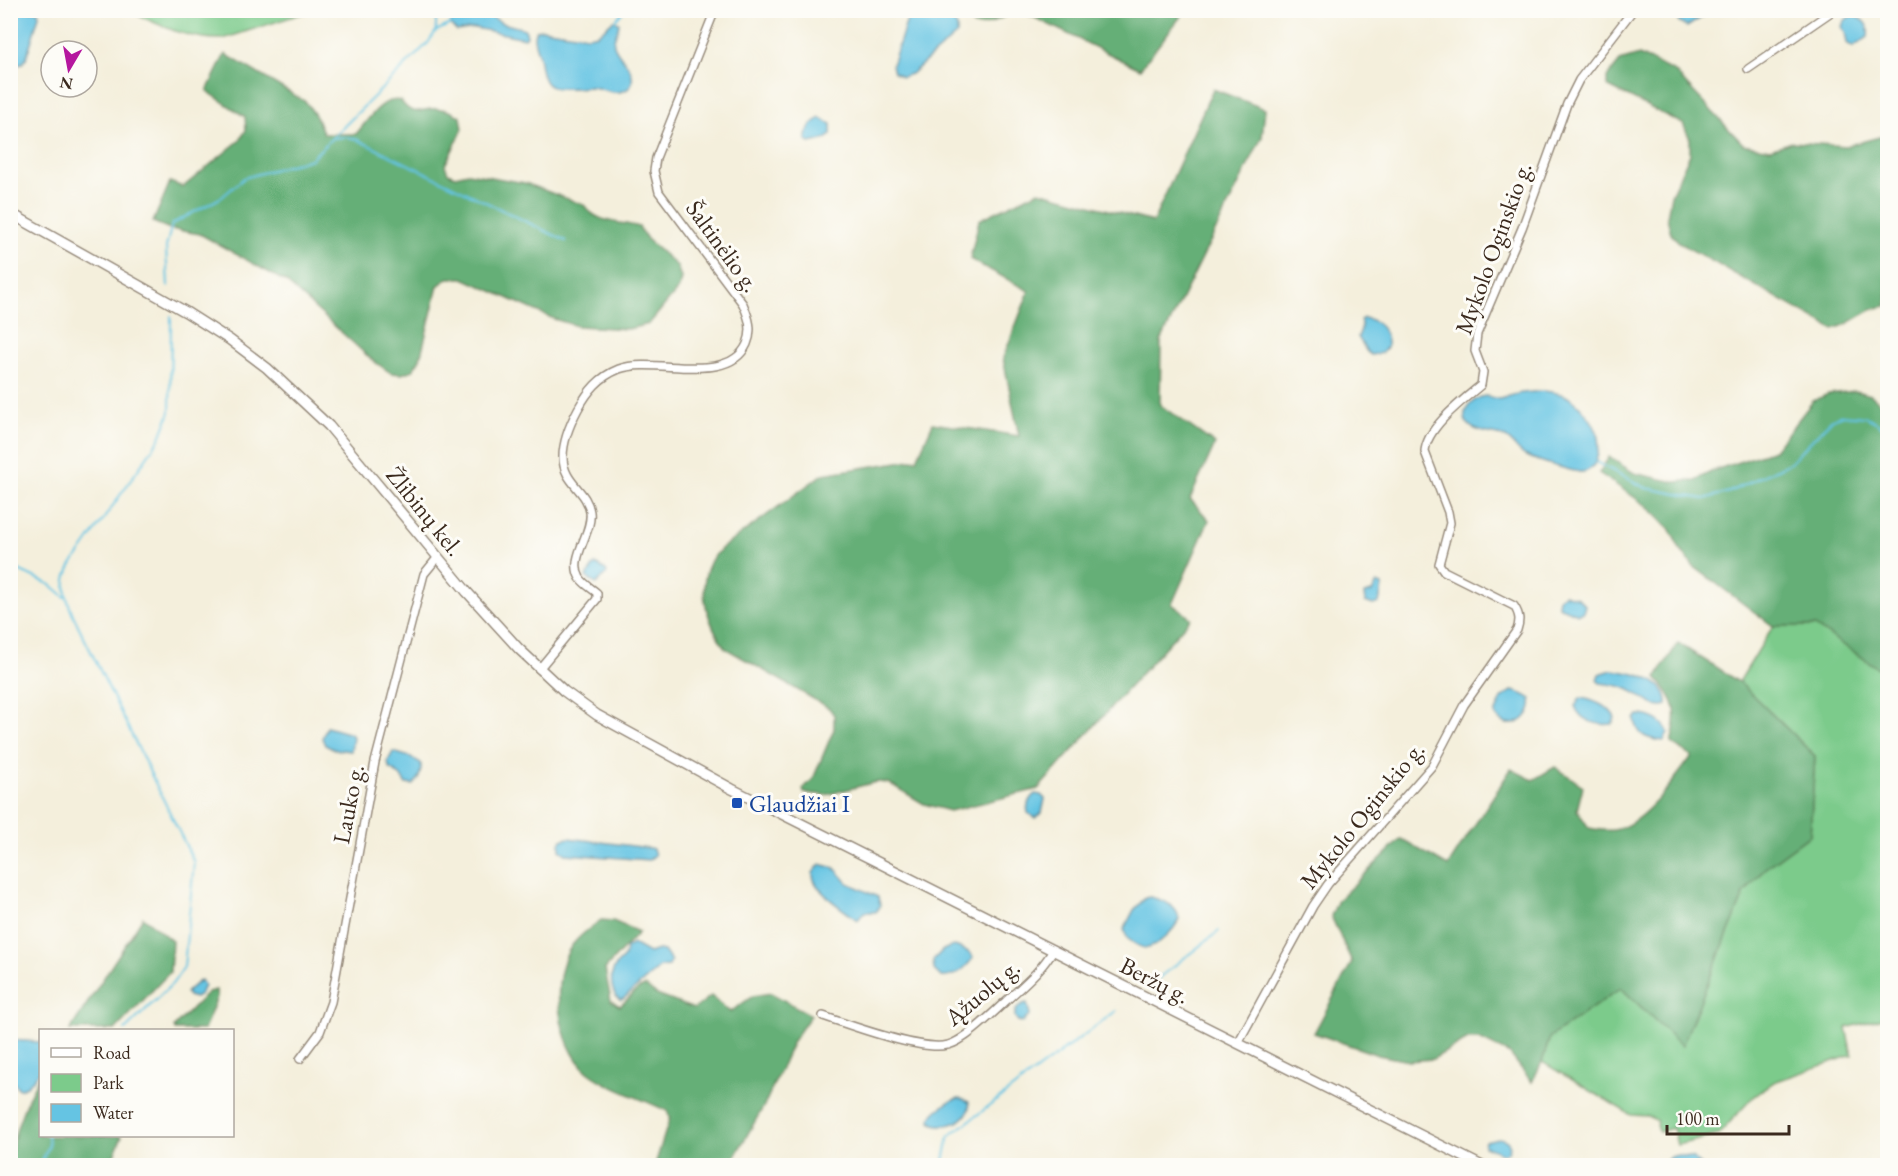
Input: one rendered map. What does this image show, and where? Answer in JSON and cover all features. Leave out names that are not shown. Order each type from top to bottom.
[{"type":"main road","name":"Žlibinų kel.","points":[[10,213],[186,312],[230,340],[267,368],[329,426],[493,622],[538,669],[580,704],[615,726],[714,780],[811,828]]},
{"type":"main road","name":"Beržų g.","points":[[811,828],[1482,1166]]},
{"type":"street","name":"Šaltinėlio g.","points":[[538,669],[597,599],[597,593],[580,578],[577,571],[579,554],[590,527],[590,507],[586,498],[567,475],[563,456],[567,433],[584,398],[594,385],[606,376],[634,365],[698,367],[726,363],[737,357],[745,348],[749,338],[750,324],[743,304],[659,192],[654,171],[662,143],[715,10]]},
{"type":"street","name":"Mykolo Oginskio g.","points":[[1238,1043],[1313,906],[1328,884],[1432,766],[1464,705],[1517,630],[1519,615],[1514,606],[1444,571],[1439,564],[1450,523],[1425,452],[1425,444],[1448,412],[1481,385],[1483,372],[1475,351],[1477,334],[1522,228],[1567,104],[1579,80],[1633,10]]},
{"type":"street","points":[[1748,69],[1834,10]]},
{"type":"street","name":"Lauko g.","points":[[300,1059],[320,1032],[331,1002],[369,790],[387,711],[424,574],[438,557]]},
{"type":"street","name":"Ąžuolų g.","points":[[823,1016],[866,1032],[930,1046],[947,1046],[988,1018],[1038,970],[1053,950]]},
{"type":"green space","points":[[129,11],[310,11],[223,39],[210,39],[186,34]]},
{"type":"green space","points":[[958,11],[1185,11],[1140,69],[1023,12],[1009,14],[982,26],[974,26]]},
{"type":"green space","points":[[225,54],[306,102],[324,134],[356,134],[381,106],[394,100],[401,101],[406,107],[415,111],[435,108],[455,113],[461,117],[463,129],[445,165],[448,173],[455,176],[468,173],[525,183],[584,205],[595,216],[602,219],[639,227],[647,239],[677,266],[681,278],[679,288],[649,324],[628,329],[577,326],[554,319],[463,278],[448,278],[438,286],[420,359],[413,370],[402,374],[391,373],[372,360],[286,282],[200,234],[170,229],[153,222],[170,182],[183,187],[240,140],[246,130],[245,117],[207,91]]},
{"type":"green space","points":[[1639,55],[1675,72],[1743,144],[1770,149],[1792,142],[1846,146],[1887,135],[1887,306],[1873,309],[1833,329],[1681,244],[1671,234],[1667,217],[1671,195],[1690,154],[1690,139],[1683,124],[1607,86],[1607,77],[1620,61]]},
{"type":"green space","points":[[1213,89],[1265,109],[1262,137],[1161,341],[1160,405],[1215,444],[1190,499],[1209,520],[1172,604],[1191,618],[1038,789],[950,811],[924,804],[889,783],[876,782],[826,795],[804,793],[803,789],[813,779],[834,729],[834,715],[829,708],[725,648],[714,629],[704,596],[706,573],[711,561],[722,548],[823,474],[917,459],[933,423],[1019,436],[1003,358],[1029,291],[970,259],[979,220],[1039,191],[1153,222]]},
{"type":"green space","points":[[1855,391],[1871,395],[1887,409],[1887,674],[1815,626],[1773,626],[1693,566],[1680,549],[1669,528],[1647,506],[1599,473],[1609,457],[1634,473],[1675,482],[1695,480],[1715,470],[1774,450],[1813,401],[1828,394]]},
{"type":"green space","points":[[1773,626],[1815,626],[1887,674],[1887,1017],[1846,1028],[1852,1055],[1774,1082],[1754,1096],[1718,1135],[1677,1145],[1673,1128],[1659,1132],[1656,1120],[1647,1116],[1631,1115],[1542,1062],[1550,1037],[1621,988],[1682,1045],[1745,892],[1764,869],[1810,835],[1815,756],[1739,682]]},
{"type":"green space","points":[[1678,643],[1739,682],[1815,756],[1810,835],[1764,869],[1745,892],[1682,1046],[1621,988],[1550,1037],[1542,1062],[1532,1082],[1510,1054],[1479,1039],[1468,1039],[1433,1059],[1409,1061],[1378,1055],[1314,1033],[1352,962],[1331,916],[1338,900],[1401,839],[1448,866],[1511,769],[1533,780],[1555,767],[1583,786],[1577,810],[1589,828],[1613,830],[1624,827],[1657,800],[1692,756],[1671,743],[1676,716],[1675,708],[1669,694],[1656,678]]},
{"type":"green space","points":[[143,917],[172,941],[170,972],[116,1029],[71,1029]]},
{"type":"green space","points":[[601,920],[613,921],[639,932],[605,969],[611,1001],[620,1006],[645,986],[657,995],[694,1009],[711,996],[730,1012],[753,996],[771,993],[811,1015],[793,1041],[765,1104],[730,1165],[655,1165],[670,1117],[667,1111],[597,1078],[577,1060],[569,1046],[560,1011],[560,974],[573,944]]},
{"type":"green space","points":[[216,990],[217,997],[204,1029],[175,1029],[174,1027],[208,992]]},
{"type":"green space","points":[[39,1078],[39,1137],[122,1137],[110,1165],[11,1165],[13,1143],[29,1096]]},
{"type":"water","points":[[18,10],[38,11],[39,16],[26,59],[22,64],[11,66],[11,20],[15,20]]},
{"type":"water","points":[[1678,10],[1705,11],[1704,16],[1687,27],[1677,19]]},
{"type":"water","points":[[460,11],[482,11],[502,23],[525,29],[527,36],[524,38],[475,28],[457,31],[451,23]]},
{"type":"water","points":[[910,11],[947,11],[957,27],[957,34],[911,74],[902,77],[894,72],[892,65]]},
{"type":"water","points":[[1852,16],[1859,18],[1868,29],[1868,37],[1853,47],[1847,43],[1842,27],[1844,21]]},
{"type":"water","points":[[614,20],[619,23],[614,45],[631,72],[629,88],[615,92],[591,87],[558,88],[547,84],[543,77],[535,43],[536,30],[588,36],[598,34]]},
{"type":"water","points":[[820,118],[831,124],[831,134],[827,139],[810,143],[806,140],[808,130]]},
{"type":"water","points":[[1364,318],[1374,321],[1382,328],[1386,336],[1387,347],[1382,353],[1371,355],[1358,337],[1362,327],[1360,320]]},
{"type":"water","points":[[1544,391],[1561,394],[1571,399],[1584,411],[1594,426],[1598,435],[1598,456],[1592,467],[1587,470],[1581,472],[1570,470],[1528,457],[1507,439],[1479,431],[1465,420],[1468,407],[1482,397],[1499,399],[1520,393]]},
{"type":"water","points":[[595,564],[607,573],[596,584],[586,577]]},
{"type":"water","points":[[1377,583],[1382,585],[1379,603],[1373,605],[1365,602],[1364,594],[1372,592]]},
{"type":"water","points":[[1564,594],[1578,598],[1585,605],[1583,612],[1578,614],[1558,606],[1559,598]]},
{"type":"water","points":[[1612,670],[1638,675],[1655,683],[1666,696],[1667,705],[1652,704],[1625,688],[1600,683],[1597,680],[1599,674]]},
{"type":"water","points":[[1512,691],[1531,699],[1531,706],[1529,713],[1519,722],[1506,724],[1495,714],[1502,698]]},
{"type":"water","points":[[1580,698],[1595,702],[1609,710],[1615,718],[1612,724],[1595,723],[1585,719],[1575,706]]},
{"type":"water","points":[[1638,715],[1652,717],[1666,728],[1668,732],[1664,741],[1648,738],[1638,730],[1635,719]]},
{"type":"water","points":[[327,727],[351,734],[353,737],[351,751],[333,749],[325,745],[322,738]]},
{"type":"water","points":[[393,752],[421,763],[420,775],[413,785],[406,784],[400,775],[389,768],[388,761]]},
{"type":"water","points":[[1035,794],[1045,799],[1042,813],[1035,818],[1028,813],[1027,808]]},
{"type":"water","points":[[568,838],[650,848],[653,849],[655,855],[649,860],[566,854],[560,850],[560,843]]},
{"type":"water","points":[[820,864],[835,868],[848,883],[878,897],[880,905],[876,912],[864,912],[858,920],[823,893],[817,886],[813,873]]},
{"type":"water","points":[[1150,897],[1172,907],[1179,919],[1167,936],[1154,946],[1146,948],[1127,938],[1124,929],[1134,910],[1145,898]]},
{"type":"water","points":[[633,944],[649,953],[664,951],[671,961],[669,966],[660,967],[620,1000],[613,989],[612,975],[625,956],[626,948]]},
{"type":"water","points":[[954,946],[968,952],[973,958],[959,972],[941,977],[934,970],[933,960],[943,950]]},
{"type":"water","points":[[201,980],[204,985],[200,995],[195,998],[188,996],[186,993]]},
{"type":"water","points":[[1027,1003],[1030,1015],[1023,1022],[1018,1021],[1015,1014],[1018,1008]]},
{"type":"water","points":[[10,1040],[39,1042],[39,1072],[27,1086],[19,1089],[11,1079]]},
{"type":"water","points":[[959,1098],[969,1102],[969,1109],[962,1119],[944,1125],[932,1123],[930,1118],[936,1112],[947,1103]]},
{"type":"water","points":[[1498,1138],[1508,1142],[1510,1146],[1508,1152],[1504,1154],[1484,1146],[1485,1141]]},
{"type":"water","points":[[1678,1155],[1693,1158],[1701,1165],[1662,1165],[1670,1157]]},
{"type":"waterway","points":[[430,10],[436,21],[436,31]]},
{"type":"waterway","points":[[614,22],[624,10]]},
{"type":"waterway","points":[[168,286],[166,247],[172,224],[222,197],[244,178],[311,159],[428,43],[436,31],[453,23]]},
{"type":"waterway","points":[[334,138],[356,139],[566,241]]},
{"type":"waterway","points":[[126,1029],[173,983],[184,967],[194,862],[73,615],[66,595],[66,582],[73,563],[160,438],[170,412],[171,316]]},
{"type":"waterway","points":[[1596,462],[1646,488],[1704,499],[1729,492],[1790,463],[1831,420],[1842,415],[1866,417],[1878,423],[1888,432]]},
{"type":"waterway","points":[[10,566],[51,585],[65,597]]},
{"type":"waterway","points":[[1152,983],[1219,931]]},
{"type":"waterway","points":[[943,1166],[949,1136],[1116,1011]]},
{"type":"waterway","points":[[39,1166],[49,1146],[48,1137]]},
{"type":"place","name":"Glaudžiai I","points":[[737,803]]}]
